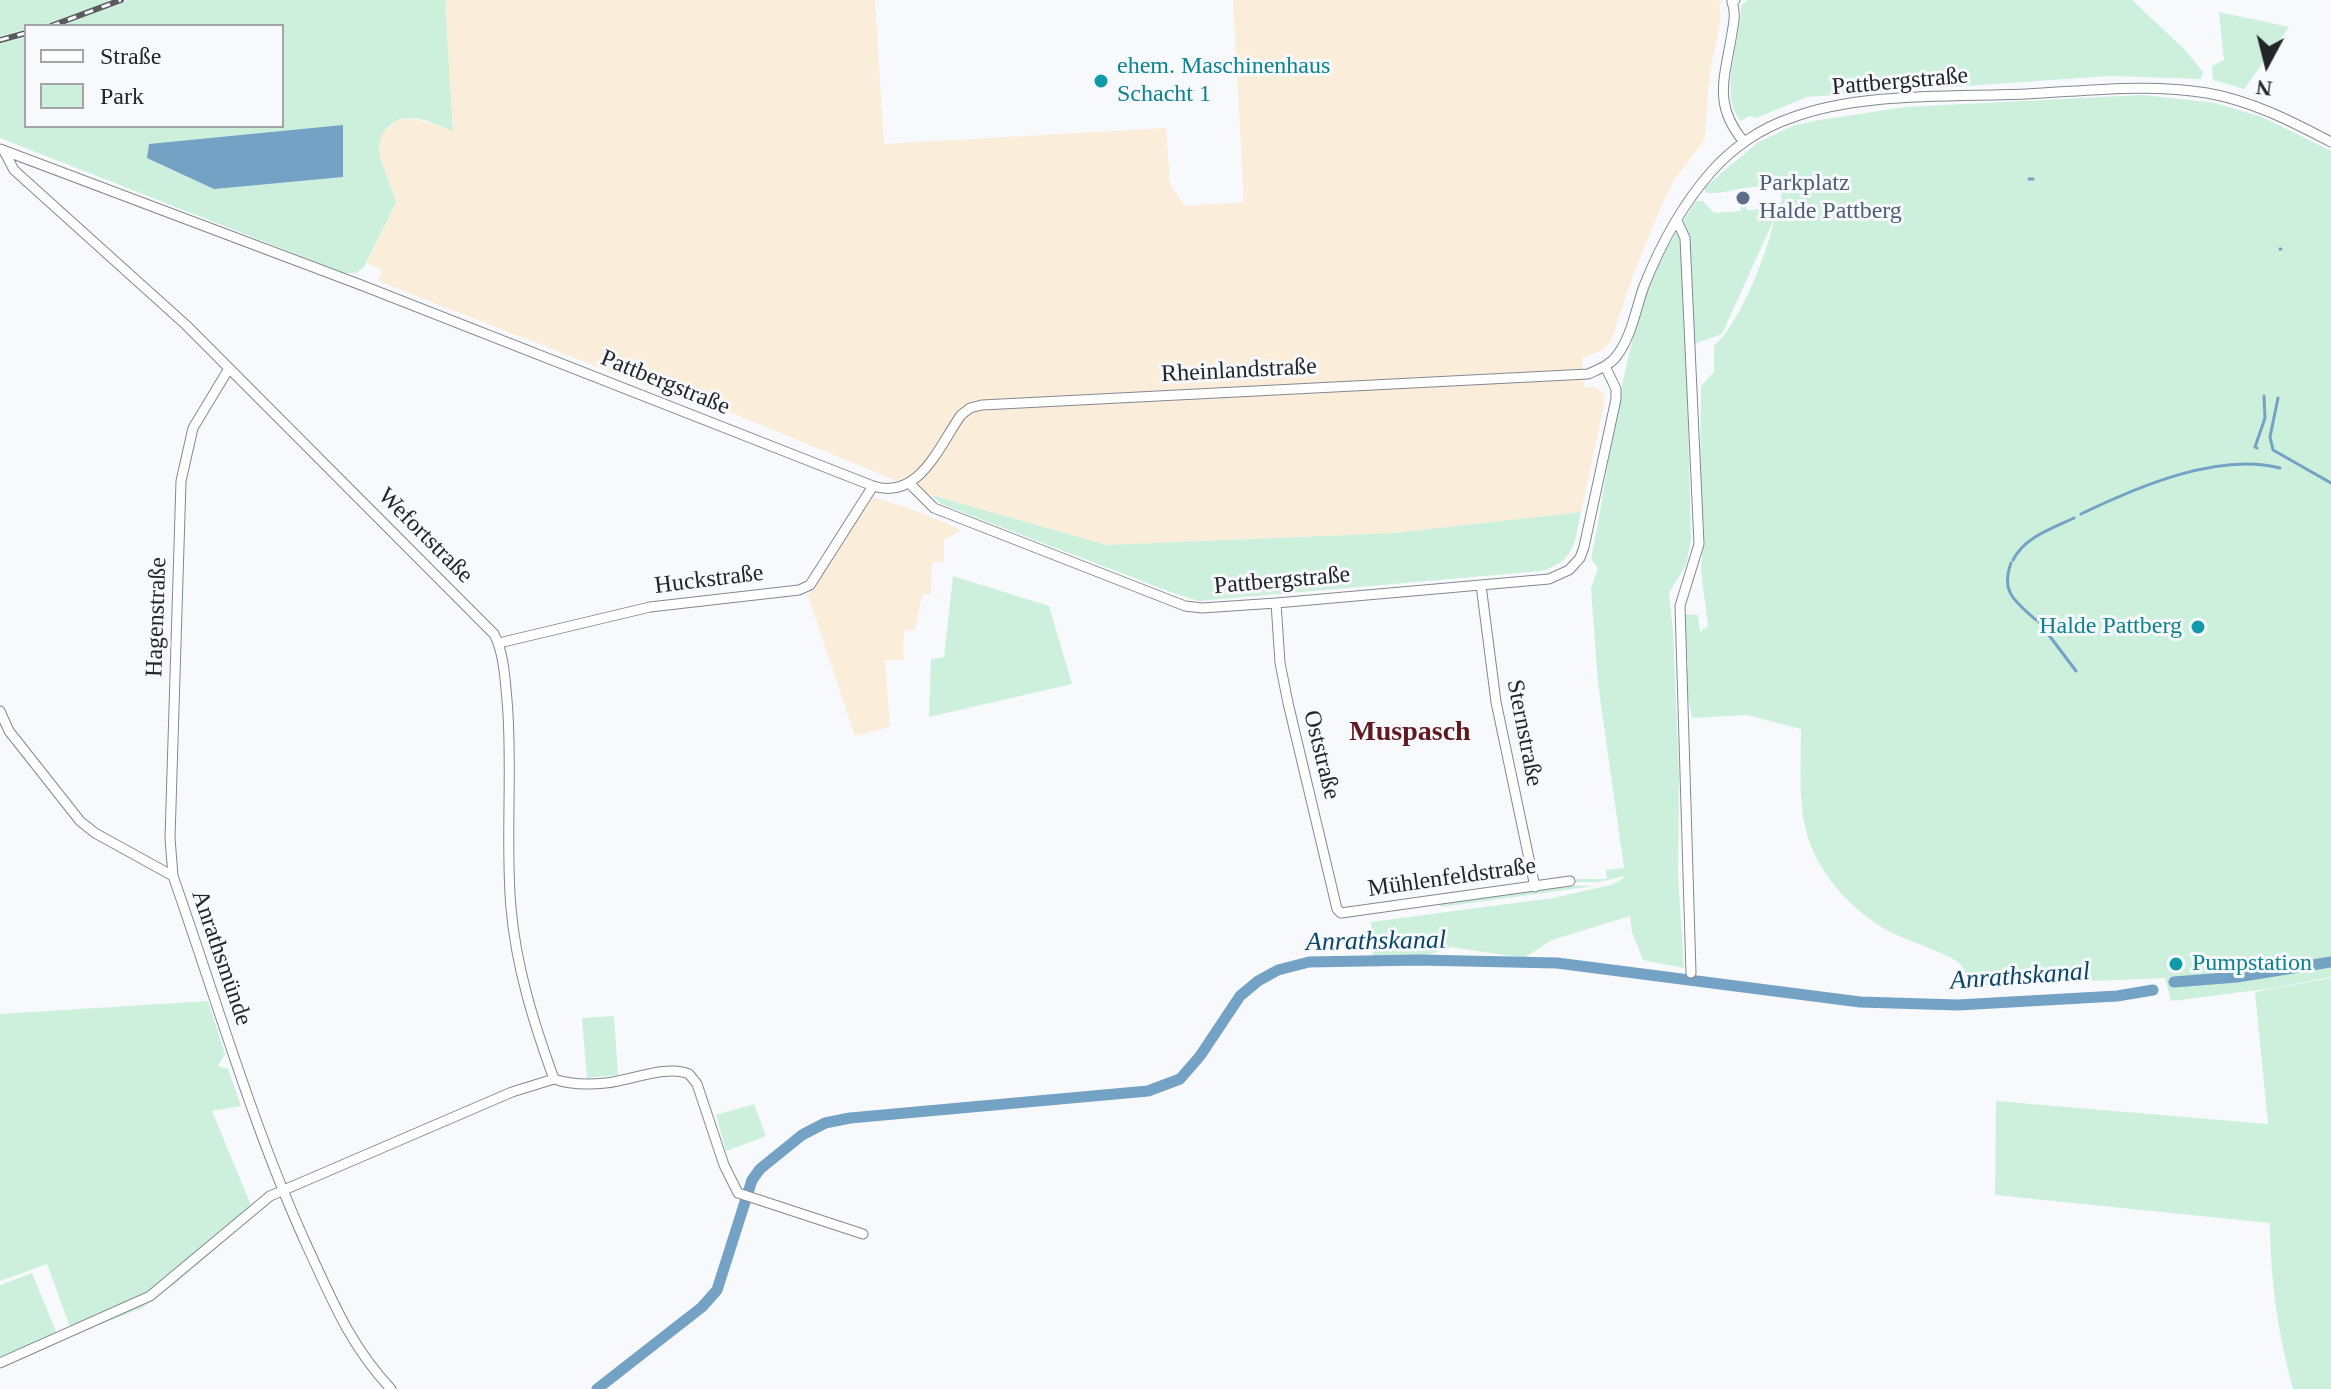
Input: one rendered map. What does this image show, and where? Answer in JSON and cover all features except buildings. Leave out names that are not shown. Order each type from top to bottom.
[{"type":"street","points":[[1733,1],[1735,22],[1723,102],[1729,123],[1744,142]]},
{"type":"street","name":"Pattbergstraße","points":[[2,150],[376,291],[873,486],[896,489],[910,484],[934,508],[1184,605],[1202,608],[1560,576],[1580,558],[1589,531],[1616,399],[1616,389],[1605,366],[1617,355],[1626,339],[1645,285],[1677,221],[1695,191],[1714,169],[1744,142],[1790,118],[1829,106],[1876,101],[2155,88],[2206,93],[2244,102],[2281,116],[2331,142]]},
{"type":"street","name":"Wefortstraße","points":[[2,150],[14,170],[186,325],[494,634],[499,643]]},
{"type":"street","points":[[1677,221],[1685,238],[1699,544],[1680,606],[1691,973]]},
{"type":"street","name":"Rheinlandstraße","points":[[910,484],[921,474],[961,415],[970,408],[982,405],[1571,376],[1588,374],[1605,366]]},
{"type":"street","name":"Hagenstraße","points":[[173,876],[170,838],[181,481],[193,428],[228,370]]},
{"type":"street","name":"Huckstraße","points":[[499,643],[650,607],[799,590],[810,585],[873,486]]},
{"type":"street","name":"Sternstraße","points":[[1481,585],[1496,702],[1535,887]]},
{"type":"street","name":"Oststraße","points":[[1276,603],[1280,663],[1288,703],[1337,909],[1341,913]]},
{"type":"street","points":[[499,643],[509,727],[511,908],[526,995],[554,1079]]},
{"type":"street","name":"Anrathsmünde","points":[[0,711],[9,731],[80,821],[95,833],[173,876],[282,1192],[346,1331],[391,1389]]},
{"type":"street","name":"Mühlenfeldstraße","points":[[1341,913],[1570,881]]},
{"type":"street","points":[[0,1363],[150,1296],[270,1196],[512,1092],[554,1079],[579,1085],[672,1071],[689,1074],[697,1084],[735,1190],[755,1200],[863,1234]]},
{"type":"shaded area","points":[[445,0],[875,0],[884,144],[1166,128],[1170,184],[1185,206],[1244,202],[1233,0],[1723,0],[1719,6],[1721,17],[1709,78],[1705,139],[1673,182],[1664,200],[1634,272],[1611,341],[1601,351],[1582,358],[1584,387],[1593,387],[1603,393],[1605,401],[1581,512],[1394,533],[1107,545],[931,495],[710,404],[695,405],[378,281],[382,270],[367,263],[396,203],[379,153],[378,144],[383,132],[396,121],[411,118],[453,130]]},
{"type":"shaded area","points":[[872,497],[909,508],[961,530],[944,540],[944,562],[932,562],[931,594],[922,594],[915,630],[904,630],[903,660],[885,660],[890,727],[855,736],[808,596]]},
{"type":"green space","points":[[0,0],[111,0],[58,21],[24,24],[24,30],[0,36]]},
{"type":"green space","points":[[128,0],[445,0],[453,131],[411,118],[397,121],[386,129],[379,149],[396,203],[364,267],[356,273],[344,273],[0,138],[0,43],[24,37],[24,128],[284,128],[284,24],[66,24]]},
{"type":"green space","points":[[1748,0],[2132,0],[2184,49],[2203,72],[2201,79],[2109,76],[1807,97],[1741,121],[1734,110],[1731,81],[1741,5]]},
{"type":"green space","points":[[2219,12],[2289,27],[2244,89],[2213,80],[2212,66],[2224,60]]},
{"type":"green space","points":[[2143,95],[2215,103],[2262,117],[2331,151],[2331,977],[2274,988],[2171,1001],[2165,978],[1972,986],[1962,966],[1955,960],[1899,936],[1869,919],[1842,894],[1820,865],[1812,850],[1802,808],[1801,729],[1747,715],[1692,718],[1685,682],[1688,666],[1684,614],[1698,615],[1700,632],[1708,626],[1701,571],[1704,526],[1700,495],[1701,386],[1714,372],[1714,346],[1743,304],[1766,249],[1775,217],[1722,334],[1686,347],[1691,539],[1686,565],[1669,593],[1679,775],[1678,876],[1684,968],[1643,960],[1632,932],[1630,916],[1552,940],[1524,958],[1451,947],[1419,958],[1373,959],[1371,922],[1553,898],[1611,885],[1624,878],[1575,882],[1576,879],[1607,879],[1606,870],[1624,868],[1598,683],[1591,588],[1598,568],[1591,559],[1628,358],[1652,281],[1696,201],[1703,201],[1714,213],[1741,211],[1739,202],[1745,202],[1747,210],[1777,208],[1782,200],[1781,193],[1764,187],[1715,193],[1706,193],[1704,188],[1757,143],[1792,126],[1814,121],[1905,107]]},
{"type":"green space","points":[[931,495],[1107,545],[1394,533],[1581,512],[1572,549],[1561,562],[1541,571],[1199,601],[941,504]]},
{"type":"green space","points":[[953,576],[1049,606],[1072,684],[929,717],[931,659],[944,657]]},
{"type":"green space","points":[[1561,885],[1594,886],[1441,907],[1440,904]]},
{"type":"green space","points":[[2331,978],[2331,1389],[2293,1389],[2276,1306],[2270,1223],[1995,1195],[1996,1101],[2268,1124],[2255,992]]},
{"type":"green space","points":[[208,1001],[225,1054],[218,1066],[228,1069],[241,1106],[212,1111],[255,1215],[175,1284],[142,1308],[73,1335],[47,1264],[0,1281],[0,1014]]},
{"type":"green space","points":[[614,1016],[618,1075],[587,1078],[582,1018]]},
{"type":"green space","points":[[754,1104],[766,1136],[726,1151],[716,1115]]},
{"type":"green space","points":[[32,1273],[57,1334],[0,1360],[0,1285]]},
{"type":"water","points":[[343,125],[343,177],[214,189],[147,158],[149,144]]},
{"type":"waterway","points":[[2257,448],[2265,418],[2264,396]]},
{"type":"waterway","points":[[2278,398],[2270,437],[2273,450],[2331,483]]},
{"type":"waterway","points":[[2081,514],[2152,483],[2205,468],[2256,464],[2280,468]]},
{"type":"waterway","points":[[2013,560],[2024,545],[2074,518]]},
{"type":"waterway","points":[[2011,563],[2007,582],[2012,596],[2036,620]]},
{"type":"waterway","points":[[2039,622],[2076,671]]},
{"type":"waterway","name":"Anrathskanal","points":[[597,1389],[702,1307],[717,1290],[752,1180],[760,1169],[802,1135],[825,1123],[850,1118],[1148,1091],[1180,1079],[1200,1056],[1240,996],[1258,981],[1278,970],[1309,962],[1419,960],[1557,963],[1860,1002],[1958,1005],[2117,996],[2153,990]]},
{"type":"waterway","name":"Anrathskanal","points":[[2174,982],[2237,977],[2331,962]]},
{"type":"railway","points":[[56,24],[121,0]]},
{"type":"railway","points":[[0,40],[24,34]]},
{"type":"place","name":"ehem. Maschinenhaus Schacht 1","points":[[1101,81]]},
{"type":"place","name":"Parkplatz Halde Pattberg","points":[[1743,198]]},
{"type":"place","name":"Halde Pattberg","points":[[2198,627]]},
{"type":"place","name":"Pumpstation","points":[[2176,964]]},
{"type":"district","name":"Muspasch","points":[[1410,733]]}]
